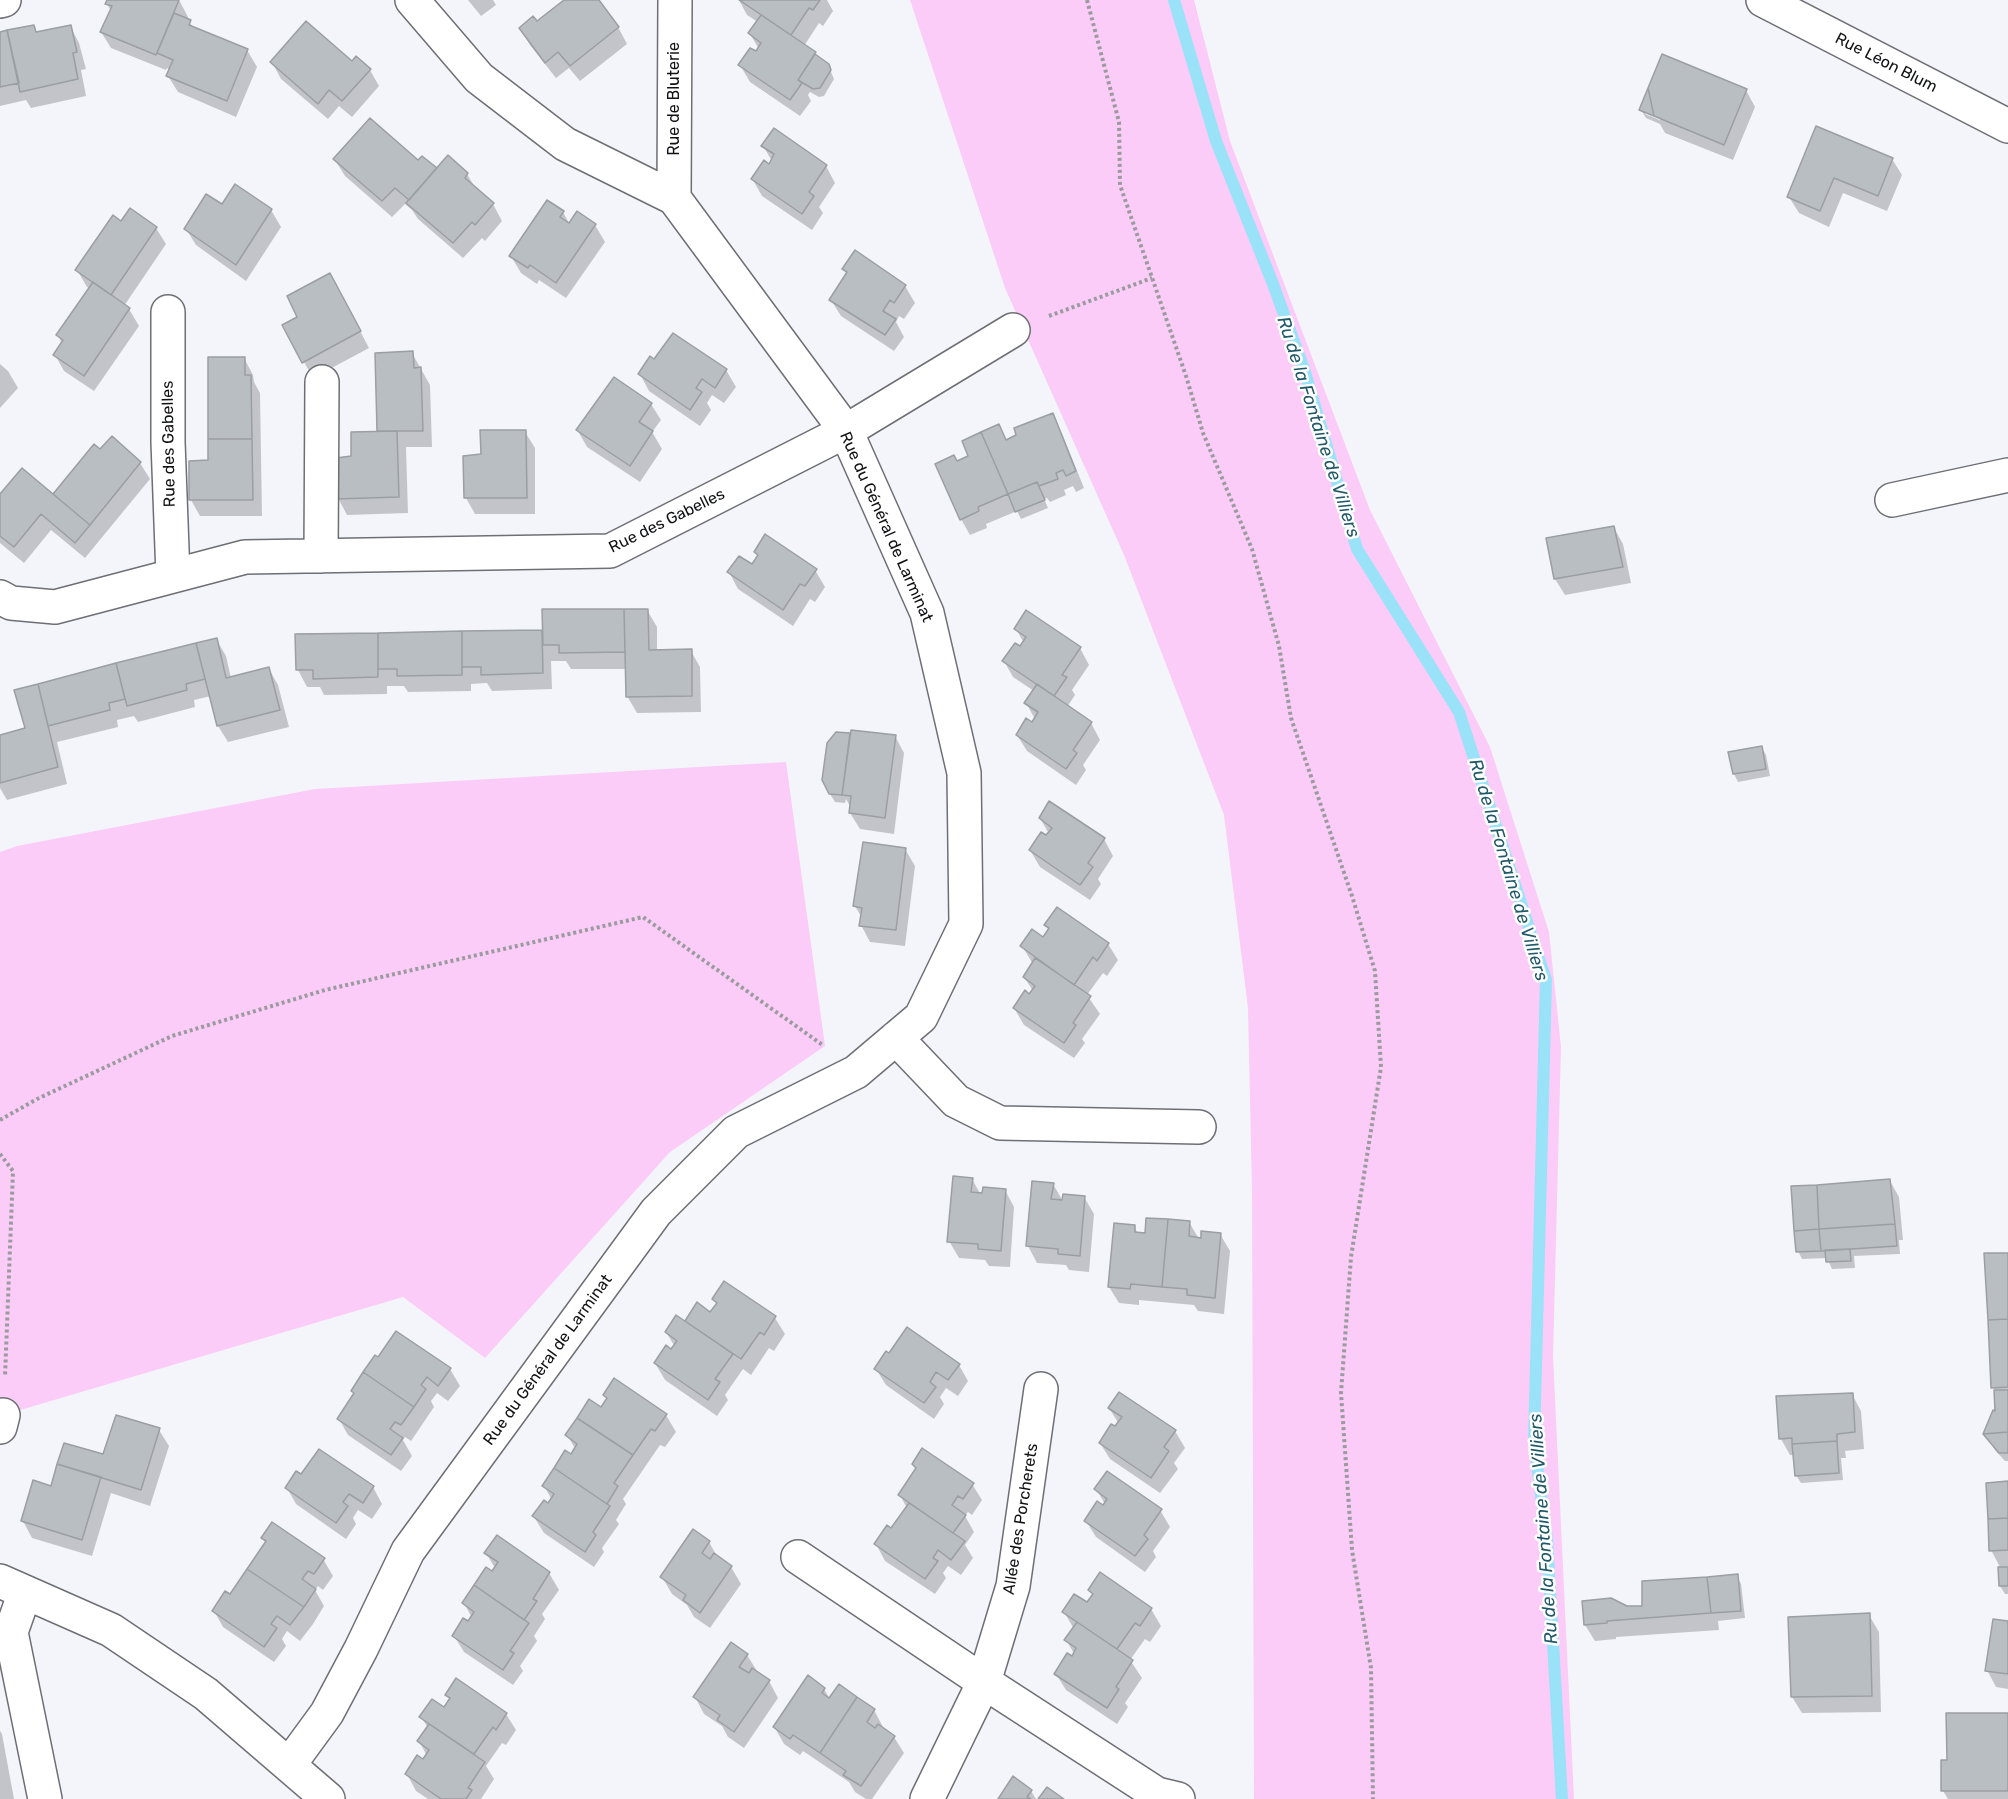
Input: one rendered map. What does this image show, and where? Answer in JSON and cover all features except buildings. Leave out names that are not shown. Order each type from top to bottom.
[{"type":"street","name":"Rue du Général de Larminat","points":[[289,1765],[327,1713],[408,1551],[656,1212],[736,1132],[856,1072],[921,1017],[966,924],[964,773],[927,613],[846,431],[674,198],[565,144],[480,78],[412,0]]},
{"type":"street","name":"Rue de Bluterie","points":[[674,198],[675,0]]},
{"type":"street","name":"Rue Léon Blum","points":[[1764,0],[2008,126]]},
{"type":"street","name":"Rue des Gabelles","points":[[168,312],[168,442],[172,576]]},
{"type":"street","name":"Rue des Gabelles","points":[[4,605],[55,607],[245,557],[610,551],[846,431],[1013,330]]},
{"type":"street","points":[[321,556],[322,382]]},
{"type":"street","points":[[1892,500],[2008,474]]},
{"type":"street","points":[[896,1038],[956,1101],[1000,1123],[1199,1127]]},
{"type":"street","name":"Allée des Porcherets","points":[[927,1799],[984,1682],[1013,1586],[1041,1389]]},
{"type":"street","points":[[798,1557],[984,1682],[1157,1794],[1178,1799]]},
{"type":"street","points":[[45,1799],[12,1632],[12,1586],[111,1630],[206,1694],[328,1799]]},
{"type":"path","points":[[1087,0],[1119,122],[1120,185],[1186,376],[1203,433],[1252,549],[1279,646],[1291,718],[1375,970],[1381,1067],[1351,1257],[1341,1393],[1352,1550],[1371,1668],[1373,1799]]},
{"type":"path","points":[[1013,330],[1152,278]]},
{"type":"path","points":[[0,1120],[37,1099],[172,1036],[325,990],[643,917],[825,1046],[856,1072]]},
{"type":"path","points":[[0,1154],[14,1171],[2,1421]]},
{"type":"shaded area","points":[[910,0],[1194,0],[1230,141],[1370,510],[1490,747],[1549,932],[1561,1047],[1553,1356],[1574,1799],[1254,1799],[1252,1192],[1248,1008],[1224,815],[1124,555],[1005,288]]},
{"type":"shaded area","points":[[786,762],[825,1046],[670,1152],[485,1358],[403,1297],[0,1416],[0,852],[17,846],[315,789]]},
{"type":"waterway","name":"Ru de la Fontaine de Villiers","points":[[1174,0],[1216,141],[1304,369],[1357,549],[1459,712],[1546,980],[1534,1443],[1547,1539],[1562,1799]]}]
